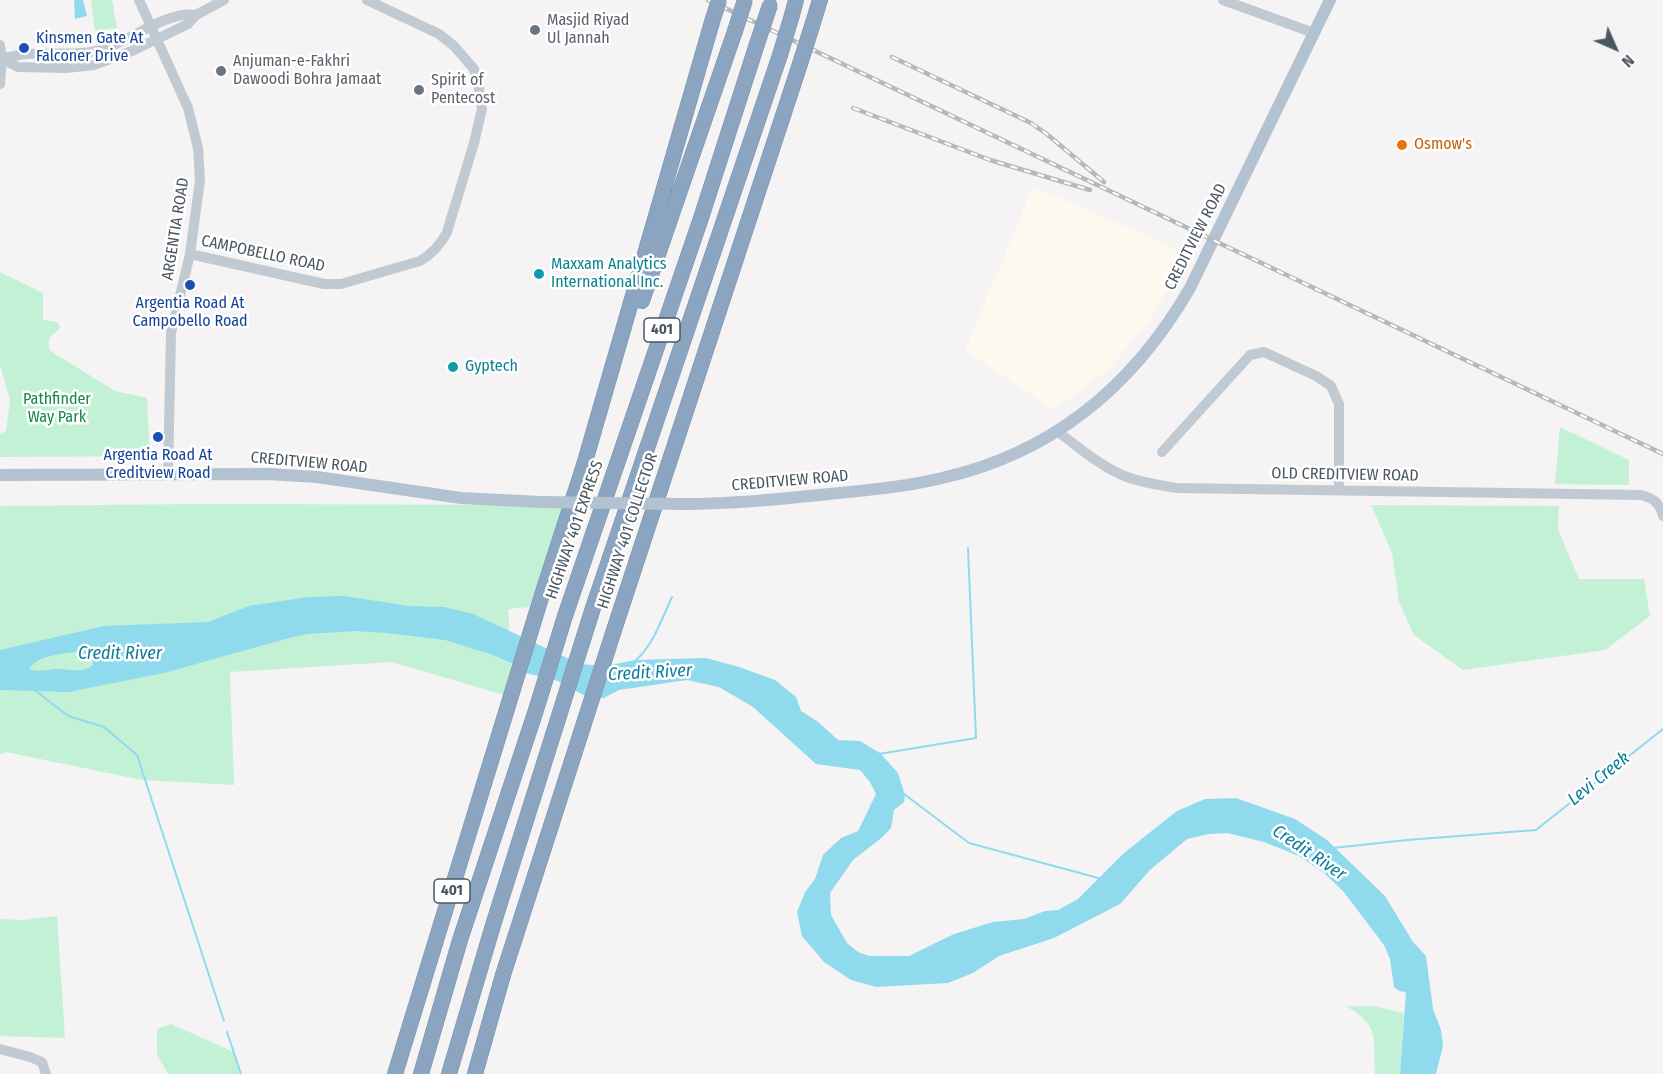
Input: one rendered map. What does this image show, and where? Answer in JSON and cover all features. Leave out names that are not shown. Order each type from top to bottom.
[{"type":"highway","name":"401","points":[[395,1074],[584,465],[719,0]]},
{"type":"highway","points":[[584,465],[745,0]]},
{"type":"highway","name":"401","points":[[449,1074],[494,922],[589,623],[780,54],[796,0]]},
{"type":"highway","name":"HIGHWAY 401 COLLECTOR","points":[[474,1074],[503,975],[615,627],[820,0]]},
{"type":"highway","name":"HIGHWAY 401 EXPRESS","points":[[422,1074],[460,940],[565,616],[701,218],[771,3]]},
{"type":"main road","name":"CREDITVIEW ROAD","points":[[0,475],[268,474],[317,477],[461,498],[541,502],[684,504],[784,499],[864,490],[942,478],[1014,454],[1057,431],[1101,399],[1126,375],[1170,322],[1195,279],[1330,0]]},
{"type":"street","name":"ARGENTIA ROAD","points":[[139,0],[188,108],[198,148],[200,180],[190,254],[171,333],[168,474]]},
{"type":"street","points":[[2,59],[18,67],[85,67],[111,60],[158,39],[188,24],[196,15],[224,0]]},
{"type":"street","name":"CAMPOBELLO ROAD","points":[[190,254],[312,283],[341,284],[420,261],[442,241],[447,232],[474,143],[482,109],[474,69],[464,56],[439,34],[367,0]]},
{"type":"street","points":[[1224,0],[1314,33]]},
{"type":"street","points":[[2,59],[17,54],[80,55],[108,48],[185,13],[196,15]]},
{"type":"street","points":[[0,45],[2,59],[0,84]]},
{"type":"street","points":[[1162,452],[1250,355],[1264,352],[1316,376],[1331,386],[1339,404],[1339,490]]},
{"type":"street","name":"OLD CREDITVIEW ROAD","points":[[1057,431],[1103,464],[1148,484],[1177,488],[1621,494],[1649,497],[1659,505],[1663,516]]},
{"type":"street","points":[[0,1049],[42,1062],[46,1074]]},
{"type":"shaded area","points":[[1033,186],[1186,253],[1152,317],[1109,369],[1054,410],[965,351]]},
{"type":"green space","points":[[91,0],[112,0],[117,28],[95,31]]},
{"type":"green space","name":"Pathfinder Way Park","points":[[0,272],[43,293],[43,320],[58,322],[60,328],[49,338],[49,350],[115,391],[147,398],[150,456],[0,457],[0,434],[6,431],[10,400],[0,365]]},
{"type":"green space","points":[[1560,427],[1629,460],[1629,485],[1555,484]]},
{"type":"green space","points":[[565,505],[529,607],[508,609],[514,698],[392,662],[230,672],[234,785],[142,780],[6,752],[0,755],[0,506]]},
{"type":"green space","points":[[1371,505],[1559,506],[1558,529],[1579,579],[1644,579],[1650,616],[1605,650],[1463,670],[1414,635],[1399,602],[1392,553]]},
{"type":"green space","points":[[57,916],[65,1038],[0,1036],[0,919],[24,920]]},
{"type":"green space","points":[[1346,1006],[1373,1006],[1404,1013],[1400,1074],[1375,1074],[1374,1043],[1370,1027],[1357,1013]]},
{"type":"green space","points":[[171,1024],[234,1052],[241,1074],[168,1074],[157,1054],[157,1029]]},
{"type":"water","points":[[74,0],[83,0],[87,16],[75,19]]},
{"type":"water","name":"Credit River","points":[[344,596],[409,606],[444,607],[473,614],[580,664],[606,666],[635,660],[706,658],[775,680],[796,697],[801,711],[817,721],[838,740],[860,741],[880,753],[898,773],[905,795],[904,802],[894,810],[891,828],[853,860],[830,893],[831,915],[847,943],[858,952],[869,956],[909,956],[954,934],[993,922],[1024,919],[1045,911],[1058,910],[1078,899],[1124,853],[1177,811],[1205,799],[1236,798],[1295,819],[1327,840],[1385,896],[1413,942],[1426,956],[1433,1009],[1441,1030],[1443,1046],[1436,1074],[1400,1074],[1406,992],[1394,987],[1390,959],[1384,945],[1343,891],[1323,872],[1299,856],[1264,842],[1227,833],[1187,839],[1150,870],[1120,904],[1054,938],[999,956],[973,973],[948,983],[876,987],[851,980],[824,962],[802,936],[797,912],[805,892],[815,879],[823,855],[841,838],[858,831],[876,794],[860,770],[816,764],[753,707],[719,687],[687,680],[619,690],[604,698],[587,697],[558,681],[526,673],[520,667],[493,655],[445,640],[354,631],[308,634],[289,638],[164,673],[68,692],[0,690],[0,650],[104,626],[208,622],[249,606],[308,597]],"holes":[[[77,652],[90,656],[93,665],[85,669],[40,671],[29,669],[33,664],[50,656]]]},
{"type":"waterway","points":[[879,754],[976,738],[968,548]]},
{"type":"waterway","points":[[635,661],[652,639],[672,597]]},
{"type":"waterway","points":[[36,691],[68,716],[104,727],[137,755],[224,1021]]},
{"type":"waterway","name":"Levi Creek","points":[[1333,848],[1536,830],[1663,729]]},
{"type":"waterway","name":"Credit River","points":[[904,794],[969,843],[1102,879]]},
{"type":"waterway","points":[[227,1032],[241,1074]]},
{"type":"railway","points":[[708,0],[1663,454]]},
{"type":"railway","points":[[892,57],[1031,123],[1104,182]]},
{"type":"railway","points":[[853,108],[990,160],[1090,190]]},
{"type":"place","name":"Masjid Riyad Ul Jannah","points":[[535,30]]},
{"type":"place","name":"Kinsmen Gate At Falconer Drive","points":[[24,48]]},
{"type":"place","name":"Anjuman-e-Fakhri Dawoodi Bohra Jamaat","points":[[221,71]]},
{"type":"place","name":"Spirit of Pentecost","points":[[419,90]]},
{"type":"place","name":"Osmow's","points":[[1402,145]]},
{"type":"place","name":"Maxxam Analytics International Inc.","points":[[539,274]]},
{"type":"place","name":"Argentia Road At Campobello Road","points":[[190,285]]},
{"type":"place","name":"Gyptech","points":[[453,367]]},
{"type":"place","name":"Argentia Road At Creditview Road","points":[[158,437]]}]
